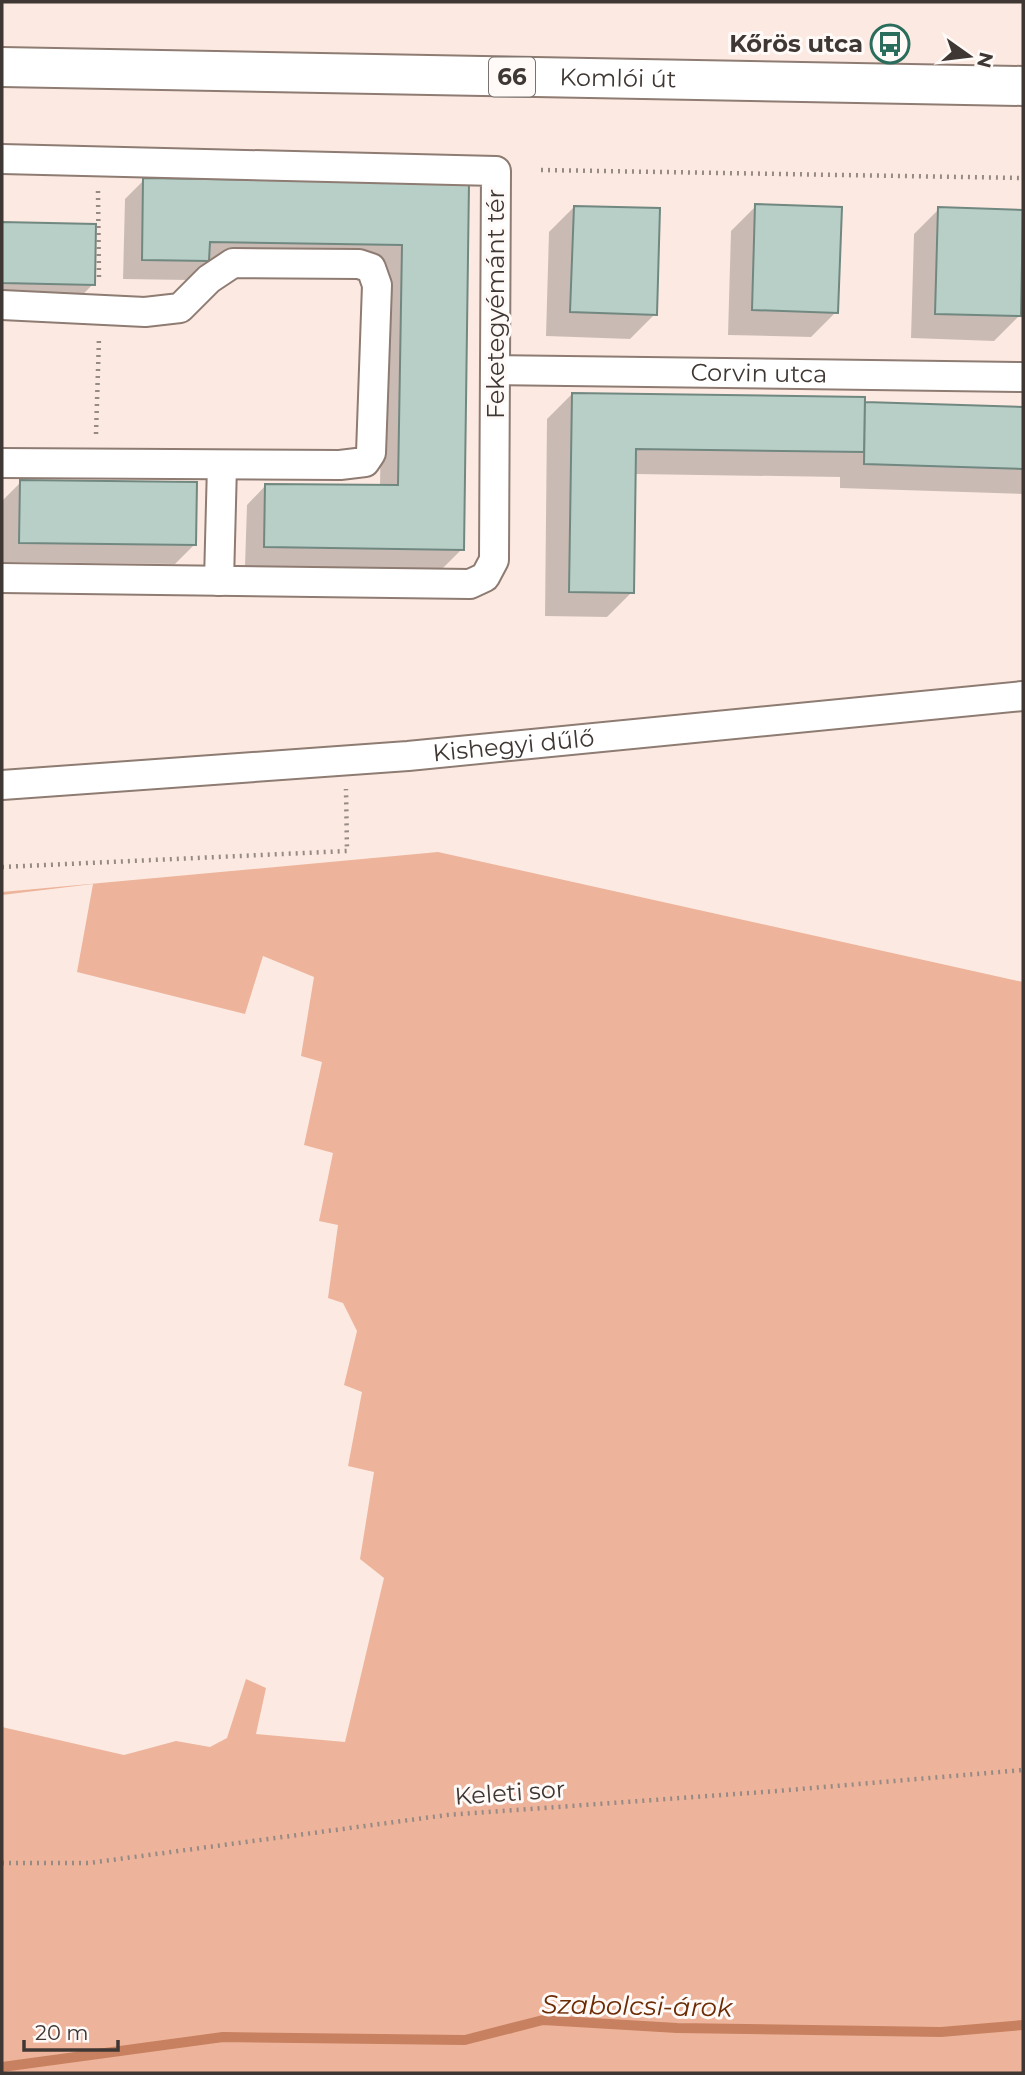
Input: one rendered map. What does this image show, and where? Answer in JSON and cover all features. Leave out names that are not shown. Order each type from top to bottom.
[{"type":"main road","name":"Komlói út","points":[[2,68],[1023,86]]},
{"type":"street","name":"Feketegyémánt tér","points":[[2,159],[496,171],[494,559],[485,577],[470,584],[2,579]]},
{"type":"street","points":[[2,305],[145,312],[180,308],[208,279],[233,263],[359,264],[371,268],[377,285],[371,453],[365,462],[340,465],[2,463]]},
{"type":"street","name":"Corvin utca","points":[[495,370],[1023,377]]},
{"type":"street","points":[[219,581],[222,465]]},
{"type":"street","name":"Kishegyi dűlő","points":[[2,785],[346,761],[1023,696]]},
{"type":"path","points":[[541,170],[1023,178]]},
{"type":"path","points":[[2,867],[347,851],[346,761]]},
{"type":"path","name":"Keleti sor","points":[[2,1863],[89,1863],[447,1815],[1023,1770]]},
{"type":"shaded area","points":[[438,852],[1023,982],[1023,2073],[2,2073],[2,1727],[124,1755],[176,1741],[210,1747],[227,1738],[246,1679],[266,1688],[256,1734],[345,1742],[384,1578],[360,1559],[374,1472],[348,1466],[362,1392],[344,1385],[357,1331],[343,1303],[328,1298],[338,1225],[319,1221],[333,1153],[304,1145],[322,1062],[301,1056],[314,977],[263,956],[245,1014],[77,972],[93,884],[2,895],[2,892]]},
{"type":"building","points":[[143,178],[469,183],[464,550],[264,547],[265,484],[398,485],[402,245],[210,242],[209,261],[142,260]]},
{"type":"building","points":[[755,204],[842,207],[838,313],[752,310]]},
{"type":"building","points":[[574,206],[660,208],[657,315],[570,312]]},
{"type":"building","points":[[938,207],[1023,210],[1021,316],[935,314]]},
{"type":"building","points":[[2,222],[96,224],[95,285],[2,283]]},
{"type":"building","points":[[572,393],[865,397],[864,452],[636,449],[634,593],[569,592]]},
{"type":"building","points":[[865,402],[1023,407],[1023,469],[864,464]]},
{"type":"building","points":[[20,480],[197,482],[196,545],[19,543]]},
{"type":"waterway","name":"Szabolcsi-árok","points":[[2,2067],[223,2037],[465,2040],[543,2020],[677,2028],[941,2032],[1023,2025]]},
{"type":"place","name":"Kőrös utca","points":[[890,44]]}]
